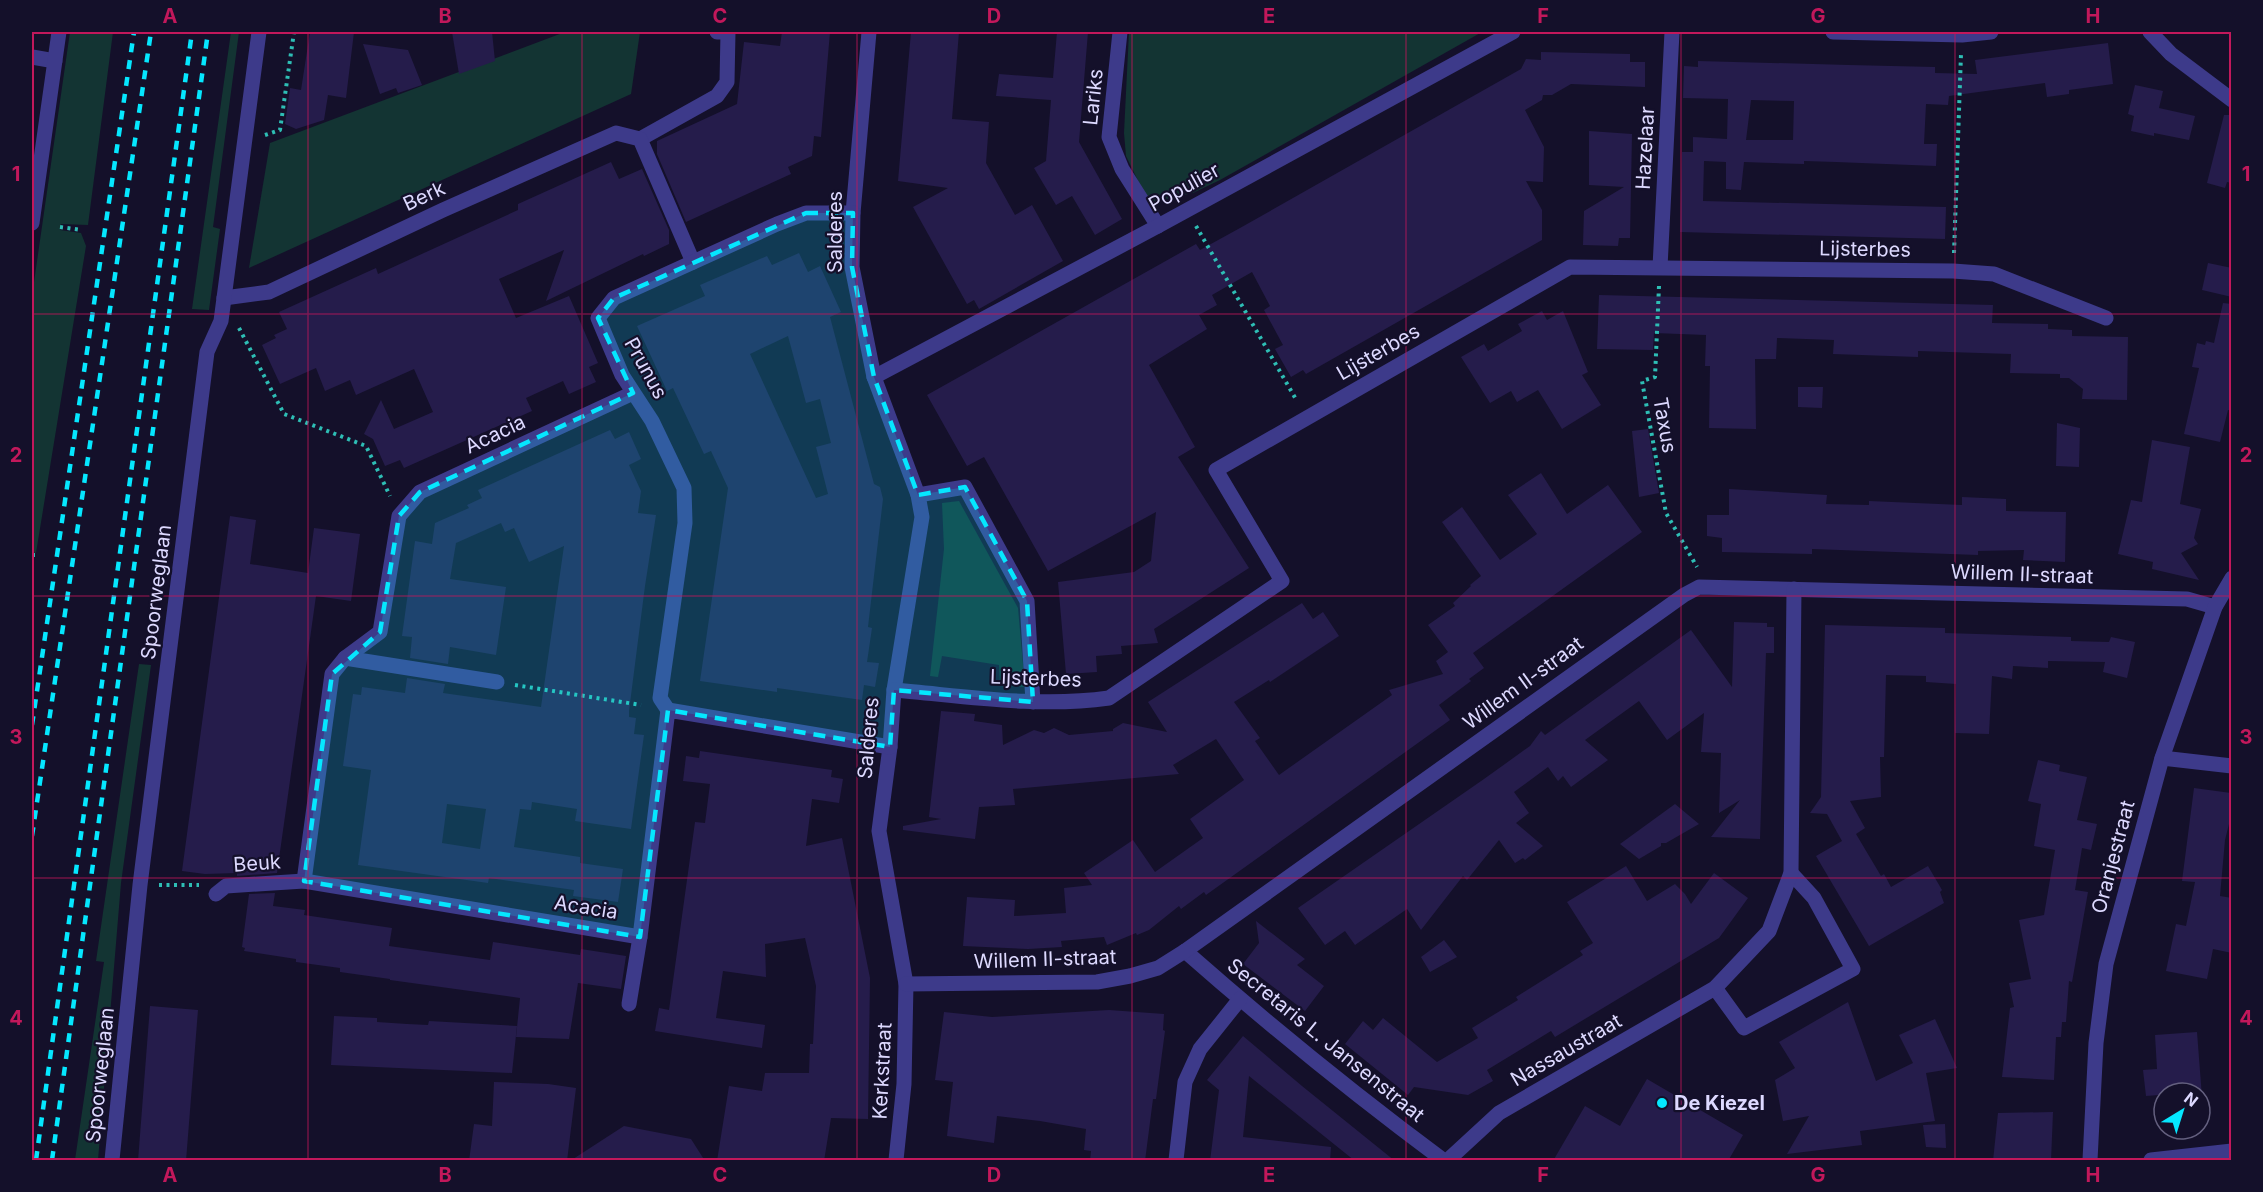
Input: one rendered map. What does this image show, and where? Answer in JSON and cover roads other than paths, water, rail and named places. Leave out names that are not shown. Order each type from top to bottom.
[{"type":"street","points":[[32,223],[59,32]]},
{"type":"street","name":"Spoorweglaan","points":[[112,1161],[140,885],[207,352],[221,321],[259,32]]},
{"type":"street","points":[[693,262],[640,139],[717,96],[727,82],[728,32],[717,32]]},
{"type":"street","name":"Salderes","points":[[869,32],[853,213],[852,267],[874,377],[918,495],[922,517],[894,690],[890,747],[879,831],[902,948],[906,984]]},
{"type":"street","name":"Lariks","points":[[1120,32],[1109,137],[1122,169],[1158,226]]},
{"type":"street","name":"Populier","points":[[874,377],[1158,226],[1512,32]]},
{"type":"street","name":"Hazelaar","points":[[1660,267],[1672,32]]},
{"type":"street","points":[[1833,32],[1962,35],[1991,32]]},
{"type":"street","points":[[2150,32],[2171,54],[2232,100]]},
{"type":"street","points":[[32,57],[55,61]]},
{"type":"street","name":"Berk","points":[[224,298],[269,292],[443,210],[616,133],[640,139]]},
{"type":"street","name":"Prunus","points":[[668,710],[660,698],[685,523],[684,488],[652,421],[622,375],[598,318],[614,298],[806,213],[853,213]]},
{"type":"street","name":"Lijsterbes","points":[[894,690],[1033,702],[1075,703],[1109,698],[1282,581],[1216,470],[1570,267],[1953,271],[1994,274],[2106,318]]},
{"type":"street","name":"Acacia","points":[[345,658],[380,632],[399,516],[420,492],[633,393]]},
{"type":"street","points":[[918,495],[966,487],[1027,601],[1033,702]]},
{"type":"street","name":"Oranjestraat","points":[[2090,1161],[2096,1043],[2106,964],[2162,758],[2215,607],[2232,578]]},
{"type":"street","name":"Willem II-straat","points":[[906,984],[1097,981],[1130,976],[1158,968],[1684,595],[1699,587],[2187,599],[2215,607]]},
{"type":"street","name":"Nassaustraat","points":[[1448,1161],[1499,1113],[1715,988],[1769,931],[1791,873],[1794,589]]},
{"type":"street","points":[[304,881],[332,674],[345,658],[497,682]]},
{"type":"street","points":[[668,710],[890,747]]},
{"type":"street","name":"Acacia","points":[[304,881],[640,937],[668,710]]},
{"type":"street","points":[[2162,758],[2232,766]]},
{"type":"street","points":[[1715,988],[1744,1028],[1853,969],[1814,898],[1791,873]]},
{"type":"street","name":"Beuk","points":[[221,890],[304,881]]},
{"type":"street","points":[[629,1004],[640,937]]},
{"type":"street","name":"Secretaris L. Jansenstraat","points":[[1185,951],[1386,1118],[1443,1161]]},
{"type":"street","name":"Kerkstraat","points":[[896,1161],[904,1084],[906,984]]},
{"type":"street","points":[[1176,1161],[1185,1082],[1200,1049],[1240,999]]},
{"type":"street","points":[[2151,1161],[2232,1150]]},
{"type":"railway","points":[[32,725],[134,32]]},
{"type":"railway","points":[[32,836],[151,32]]},
{"type":"railway","points":[[36,1160],[192,32]]},
{"type":"railway","points":[[52,1160],[208,32]]},
{"type":"place","name":"De Kiezel","points":[[1662,1103]]}]
